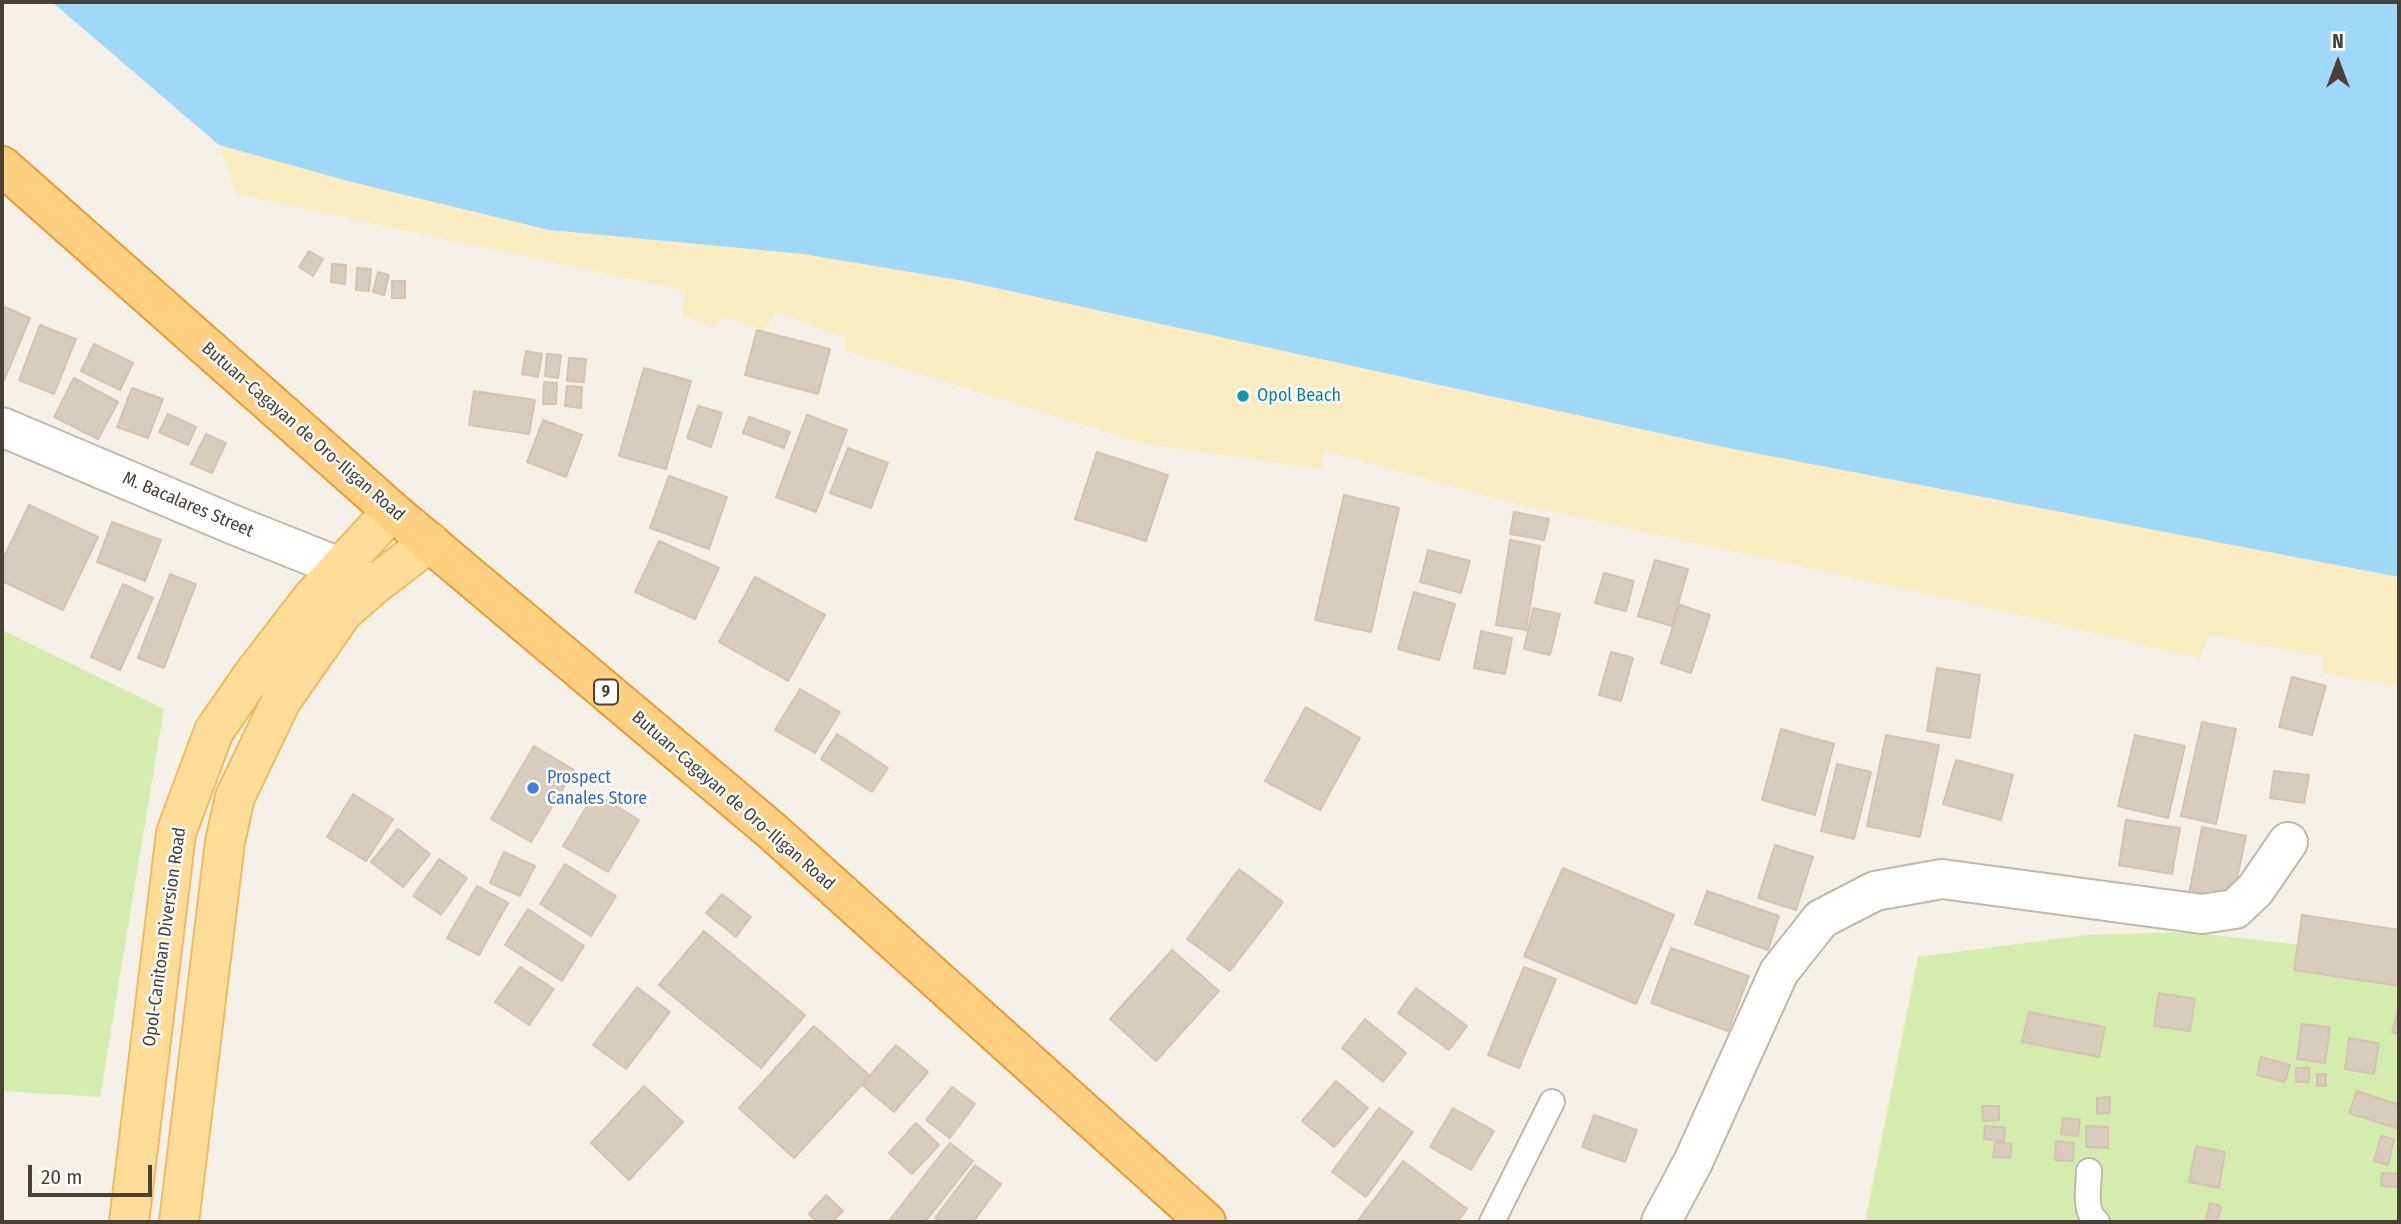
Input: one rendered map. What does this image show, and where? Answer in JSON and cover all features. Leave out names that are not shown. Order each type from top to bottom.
[{"type":"highway","name":"Butuan-Cagayan de Oro-Iligan Road","points":[[2,166],[392,511],[772,831],[1206,1222]]},
{"type":"main road","name":"Opol-Canitoan Diversion Road","points":[[178,1222],[225,842],[235,797],[281,701],[343,612],[357,577],[392,511]]},
{"type":"main road","name":"Opol-Canitoan Diversion Road","points":[[129,1222],[176,833],[214,731],[312,598],[430,542]]},
{"type":"street","name":"M. Bacalares Street","points":[[2,427],[357,577]]},
{"type":"street","points":[[1661,1222],[1693,1162],[1779,972],[1821,919],[1875,891],[1942,879],[2202,914],[2235,909],[2255,890],[2288,842]]},
{"type":"lane","points":[[1492,1222],[1552,1102]]},
{"type":"lane","points":[[2089,1171],[2088,1203],[2092,1218],[2097,1222]]},
{"type":"green space","points":[[2,630],[164,709],[100,1097],[2,1091]]},
{"type":"green space","points":[[2186,932],[2399,956],[2399,1222],[1865,1222],[1918,957],[2087,935]]},
{"type":"sand","name":"Opol Beach","points":[[219,145],[348,181],[549,230],[803,254],[964,281],[1723,447],[2399,577],[2399,687],[2322,673],[2323,657],[2209,635],[2200,659],[2000,610],[1517,504],[1325,451],[1322,469],[1142,443],[844,350],[847,339],[776,312],[764,330],[722,317],[715,328],[681,315],[686,291],[237,194]]},
{"type":"water","points":[[52,2],[2399,2],[2399,577],[1723,447],[964,281],[803,254],[549,230],[348,181],[219,145]]},
{"type":"building","points":[[309,251],[323,259],[313,276],[299,267]]},
{"type":"building","points":[[332,264],[346,265],[345,284],[331,282]]},
{"type":"building","points":[[357,268],[371,269],[369,291],[356,290]]},
{"type":"building","points":[[378,272],[389,275],[384,295],[373,292]]},
{"type":"building","points":[[392,281],[405,281],[405,298],[392,298]]},
{"type":"building","points":[[2,306],[30,318],[2,385]]},
{"type":"building","points":[[40,325],[76,339],[54,394],[19,380]]},
{"type":"building","points":[[757,330],[830,349],[818,394],[745,375]]},
{"type":"building","points":[[94,344],[133,363],[120,390],[81,371]]},
{"type":"building","points":[[526,351],[542,354],[538,377],[522,374]]},
{"type":"building","points":[[547,354],[561,355],[558,378],[545,376]]},
{"type":"building","points":[[569,358],[586,359],[584,382],[567,381]]},
{"type":"building","points":[[644,368],[691,381],[666,469],[619,456]]},
{"type":"building","points":[[74,378],[118,402],[98,439],[54,417]]},
{"type":"building","points":[[544,382],[557,383],[556,404],[543,404]]},
{"type":"building","points":[[567,386],[582,387],[581,408],[565,406]]},
{"type":"building","points":[[132,388],[163,399],[148,438],[117,427]]},
{"type":"building","points":[[474,391],[535,400],[529,434],[469,425]]},
{"type":"building","points":[[698,406],[722,413],[711,447],[687,438]]},
{"type":"building","points":[[168,414],[196,427],[188,445],[159,432]]},
{"type":"building","points":[[807,415],[847,430],[816,512],[776,497]]},
{"type":"building","points":[[749,417],[790,432],[784,448],[743,433]]},
{"type":"building","points":[[543,420],[582,435],[566,477],[527,462]]},
{"type":"building","points":[[206,434],[226,443],[212,473],[191,464]]},
{"type":"building","points":[[848,448],[888,463],[871,508],[830,493]]},
{"type":"building","points":[[1097,452],[1168,475],[1146,541],[1075,519]]},
{"type":"building","points":[[669,476],[727,497],[709,549],[650,528]]},
{"type":"building","points":[[1344,495],[1399,508],[1371,632],[1315,620]]},
{"type":"building","points":[[29,505],[98,537],[63,610],[2,581],[2,561]]},
{"type":"building","points":[[1514,512],[1549,519],[1544,540],[1510,534]]},
{"type":"building","points":[[112,522],[161,540],[145,581],[97,562]]},
{"type":"building","points":[[1510,540],[1540,546],[1526,630],[1496,625]]},
{"type":"building","points":[[659,541],[719,568],[695,619],[635,592]]},
{"type":"building","points":[[1428,550],[1470,561],[1461,593],[1420,582]]},
{"type":"building","points":[[1655,560],[1688,569],[1672,626],[1638,616]]},
{"type":"building","points":[[1604,573],[1634,581],[1626,611],[1595,603]]},
{"type":"building","points":[[170,574],[196,584],[164,668],[138,658]]},
{"type":"building","points":[[755,577],[825,615],[788,681],[719,642]]},
{"type":"building","points":[[123,584],[153,598],[120,670],[91,657]]},
{"type":"building","points":[[1414,592],[1455,604],[1439,660],[1398,649]]},
{"type":"building","points":[[1680,605],[1710,615],[1691,673],[1661,663]]},
{"type":"building","points":[[1533,608],[1560,614],[1550,655],[1524,649]]},
{"type":"building","points":[[1481,631],[1512,638],[1505,674],[1474,668]]},
{"type":"building","points":[[1611,652],[1633,658],[1621,701],[1599,695]]},
{"type":"building","points":[[1937,668],[1980,675],[1970,738],[1927,731]]},
{"type":"building","points":[[2292,677],[2326,686],[2312,735],[2279,727]]},
{"type":"building","points":[[800,689],[840,712],[815,753],[775,730]]},
{"type":"building","points":[[1306,707],[1360,738],[1320,810],[1265,781]]},
{"type":"building","points":[[2202,722],[2236,729],[2216,824],[2181,816]]},
{"type":"building","points":[[1781,729],[1834,744],[1815,815],[1762,800]]},
{"type":"building","points":[[837,734],[888,768],[872,792],[821,759]]},
{"type":"building","points":[[1886,735],[1939,745],[1920,837],[1867,826]]},
{"type":"building","points":[[2135,735],[2185,746],[2168,818],[2118,806]]},
{"type":"building","points":[[534,746],[574,770],[531,842],[491,819]]},
{"type":"building","points":[[1956,760],[2013,775],[2001,820],[1943,804]]},
{"type":"building","points":[[1837,764],[1871,772],[1854,839],[1821,831]]},
{"type":"building","points":[[2274,771],[2309,775],[2304,803],[2270,798]]},
{"type":"building","points":[[595,793],[639,820],[608,872],[563,846]]},
{"type":"building","points":[[353,794],[393,819],[366,861],[327,837]]},
{"type":"building","points":[[2126,820],[2180,828],[2172,874],[2119,865]]},
{"type":"building","points":[[2202,827],[2246,836],[2232,902],[2189,894]]},
{"type":"building","points":[[398,829],[430,854],[403,887],[371,862]]},
{"type":"building","points":[[1775,845],[1813,857],[1796,910],[1758,898]]},
{"type":"building","points":[[504,852],[535,866],[520,896],[490,883]]},
{"type":"building","points":[[439,859],[467,878],[441,915],[413,896]]},
{"type":"building","points":[[565,864],[616,896],[591,936],[540,904]]},
{"type":"building","points":[[1563,868],[1674,915],[1636,1004],[1524,956]]},
{"type":"building","points":[[1239,869],[1283,902],[1230,971],[1187,939]]},
{"type":"building","points":[[477,886],[508,903],[479,955],[447,938]]},
{"type":"building","points":[[1707,891],[1779,916],[1768,950],[1695,924]]},
{"type":"building","points":[[722,894],[751,917],[736,937],[706,913]]},
{"type":"building","points":[[528,909],[584,946],[562,981],[505,945]]},
{"type":"building","points":[[2302,915],[2399,930],[2399,986],[2294,970]]},
{"type":"building","points":[[704,931],[805,1015],[761,1068],[659,985]]},
{"type":"building","points":[[1671,948],[1749,976],[1728,1031],[1651,1003]]},
{"type":"building","points":[[1172,950],[1219,991],[1156,1061],[1110,1019]]},
{"type":"building","points":[[520,967],[554,989],[529,1025],[495,1002]]},
{"type":"building","points":[[1524,967],[1556,979],[1519,1068],[1488,1055]]},
{"type":"building","points":[[637,987],[670,1012],[626,1069],[593,1045]]},
{"type":"building","points":[[1416,988],[1467,1026],[1449,1050],[1398,1013]]},
{"type":"building","points":[[2159,993],[2195,999],[2190,1031],[2154,1026]]},
{"type":"building","points":[[2399,1010],[2399,1034],[2392,1032]]},
{"type":"building","points":[[2029,1012],[2105,1027],[2099,1057],[2022,1042]]},
{"type":"building","points":[[1365,1019],[1406,1053],[1383,1082],[1342,1048]]},
{"type":"building","points":[[2302,1024],[2330,1027],[2325,1063],[2297,1059]]},
{"type":"building","points":[[814,1026],[870,1076],[794,1158],[739,1108]]},
{"type":"building","points":[[2349,1038],[2379,1043],[2374,1074],[2345,1069]]},
{"type":"building","points":[[896,1045],[928,1072],[894,1112],[862,1085]]},
{"type":"building","points":[[2261,1057],[2290,1065],[2285,1082],[2257,1075]]},
{"type":"building","points":[[2296,1068],[2309,1068],[2309,1082],[2296,1082]]},
{"type":"building","points":[[2317,1074],[2326,1074],[2326,1086],[2317,1086]]},
{"type":"building","points":[[1336,1081],[1368,1108],[1334,1147],[1302,1121]]},
{"type":"building","points":[[644,1086],[683,1122],[629,1180],[591,1143]]},
{"type":"building","points":[[952,1087],[975,1104],[950,1138],[926,1120]]},
{"type":"building","points":[[2357,1091],[2399,1105],[2399,1129],[2349,1113]]},
{"type":"building","points":[[2110,1097],[2110,1113],[2097,1114],[2097,1098]]},
{"type":"building","points":[[1982,1106],[1999,1106],[1999,1120],[1983,1121]]},
{"type":"building","points":[[1379,1108],[1413,1132],[1366,1197],[1332,1172]]},
{"type":"building","points":[[1453,1108],[1494,1131],[1471,1170],[1430,1147]]},
{"type":"building","points":[[1594,1115],[1637,1130],[1625,1162],[1582,1147]]},
{"type":"building","points":[[2063,1118],[2080,1119],[2078,1136],[2061,1134]]},
{"type":"building","points":[[916,1123],[939,1145],[912,1174],[889,1153]]},
{"type":"building","points":[[1985,1126],[2005,1128],[2004,1141],[1984,1139]]},
{"type":"building","points":[[2086,1126],[2108,1127],[2108,1148],[2086,1147]]},
{"type":"building","points":[[2381,1136],[2394,1139],[2388,1165],[2374,1161]]},
{"type":"building","points":[[2056,1141],[2074,1143],[2073,1161],[2055,1160]]},
{"type":"building","points":[[1995,1142],[2012,1144],[2010,1158],[1993,1157]]},
{"type":"building","points":[[950,1143],[973,1161],[925,1222],[888,1222]]},
{"type":"building","points":[[2196,1146],[2225,1152],[2219,1188],[2189,1182]]},
{"type":"building","points":[[1403,1161],[1467,1209],[1457,1222],[1357,1222]]},
{"type":"building","points":[[975,1165],[1001,1184],[973,1222],[941,1222],[935,1218]]},
{"type":"building","points":[[2382,1173],[2399,1174],[2399,1187],[2381,1186]]},
{"type":"building","points":[[826,1195],[843,1211],[832,1222],[817,1222],[809,1214]]},
{"type":"building","points":[[2210,1203],[2221,1206],[2217,1222],[2205,1222]]},
{"type":"place","name":"Opol Beach","points":[[1243,396]]},
{"type":"place","name":"Prospect Canales Store","points":[[533,788]]}]
